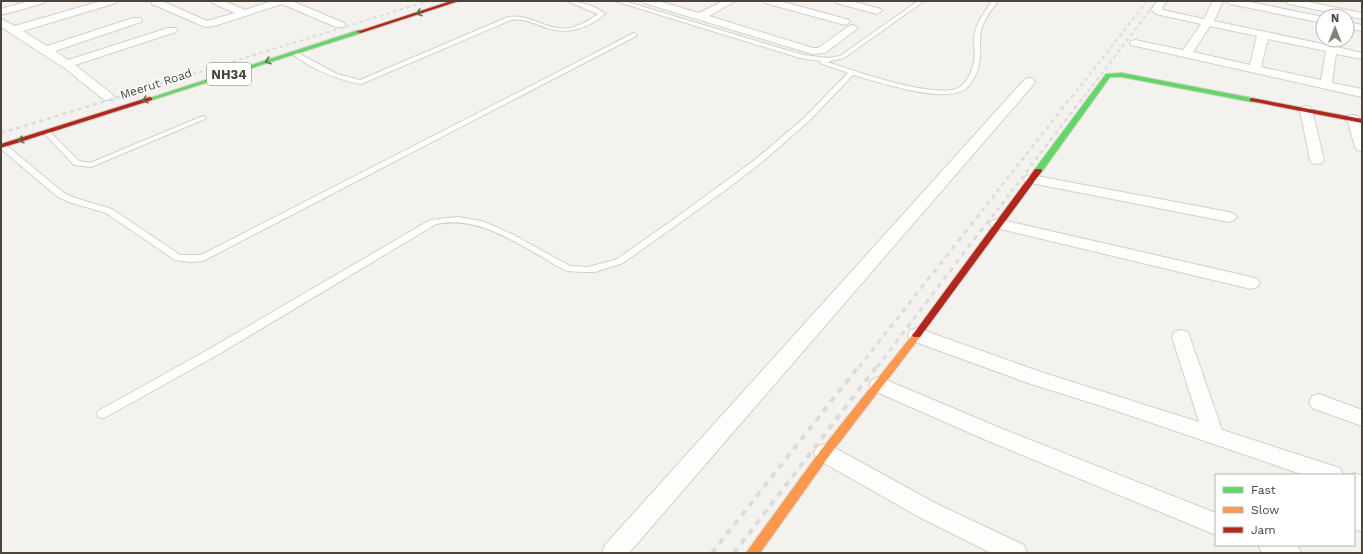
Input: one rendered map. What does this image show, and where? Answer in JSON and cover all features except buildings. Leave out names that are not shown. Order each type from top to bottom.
[{"type":"main road","name":"Meerut Road","points":[[1,146],[456,1]]},
{"type":"main road","points":[[325,30],[344,24]]},
{"type":"main road","points":[[752,553],[825,453],[917,335],[1108,75],[1122,75],[1357,120]]},
{"type":"street","points":[[1,12],[40,1]]},
{"type":"street","points":[[6,26],[112,1]]},
{"type":"street","points":[[216,1],[244,13]]},
{"type":"street","points":[[156,2],[205,24],[215,23],[282,1],[344,24]]},
{"type":"street","points":[[648,1],[816,52],[821,51],[849,25],[769,1]]},
{"type":"street","points":[[700,17],[731,1]]},
{"type":"street","points":[[840,1],[877,11]]},
{"type":"street","points":[[1162,1],[1156,9],[1157,11],[1263,35],[1315,43]]},
{"type":"street","points":[[1186,54],[1208,22],[1218,1]]},
{"type":"street","points":[[1230,1],[1315,18]]},
{"type":"street","points":[[1286,1],[1341,6],[1362,16]]},
{"type":"street","points":[[46,50],[136,20]]},
{"type":"street","points":[[6,26],[46,50],[98,87],[108,97]]},
{"type":"street","points":[[66,64],[172,30]]},
{"type":"street","points":[[1255,70],[1263,35]]},
{"type":"street","points":[[1135,43],[1362,93]]},
{"type":"street","points":[[1326,85],[1332,48]]},
{"type":"street","points":[[1340,48],[1362,56]]},
{"type":"street","points":[[614,553],[970,151],[1029,82]]},
{"type":"street","points":[[1306,110],[1317,160]]},
{"type":"street","points":[[1357,120],[1362,147]]},
{"type":"street","points":[[1031,179],[1228,217]]},
{"type":"street","points":[[998,224],[1251,283]]},
{"type":"street","points":[[917,335],[1035,378],[1213,434],[1329,474]]},
{"type":"street","points":[[1181,337],[1213,434]]},
{"type":"street","points":[[879,385],[993,434],[1215,524]]},
{"type":"street","points":[[1319,402],[1362,418]]},
{"type":"street","points":[[825,453],[927,510],[1015,553]]},
{"type":"street","points":[[1355,504],[1362,522]]},
{"type":"street","points":[[1272,546],[1290,553]]},
{"type":"lane","points":[[294,53],[338,76],[354,82],[361,82],[510,18],[515,17],[528,19],[558,30],[565,30],[578,27],[602,14],[570,1]]},
{"type":"lane","points":[[618,1],[814,59],[851,73],[918,89],[942,92],[954,92],[962,89],[976,66],[979,24],[995,1]]},
{"type":"lane","points":[[814,59],[828,60],[842,57],[921,1]]},
{"type":"lane","points":[[1,146],[61,195],[108,211],[178,258],[190,260],[203,258],[634,35]]},
{"type":"lane","points":[[102,414],[215,351],[433,222],[456,219],[471,220],[490,225],[568,268],[579,270],[608,266],[620,261],[736,179],[778,145],[820,106],[851,73]]},
{"type":"lane","points":[[46,132],[77,163],[91,165],[203,118]]},
{"type":"railway","points":[[119,97],[428,1]]},
{"type":"railway","points":[[1072,97],[1147,1]]},
{"type":"railway","points":[[1084,97],[1157,1]]},
{"type":"railway","points":[[1,133],[122,96]]},
{"type":"railway","points":[[977,217],[1072,96]]},
{"type":"railway","points":[[992,217],[1084,96]]},
{"type":"railway","points":[[859,367],[978,216]]},
{"type":"railway","points":[[877,367],[992,216]]},
{"type":"railway","points":[[712,553],[859,366]]},
{"type":"railway","points":[[734,553],[877,366]]},
{"type":"traffic: fast","points":[[150,99],[359,32]]},
{"type":"traffic: fast","points":[[1038,171],[1108,75],[1122,75],[1252,100]]},
{"type":"traffic: slow","points":[[752,553],[825,453],[917,335]]},
{"type":"traffic: jam","points":[[359,32],[456,1]]},
{"type":"traffic: jam","points":[[1,146],[150,99]]},
{"type":"traffic: jam","points":[[1252,100],[1362,121]]},
{"type":"traffic: jam","points":[[917,335],[1038,171]]}]
